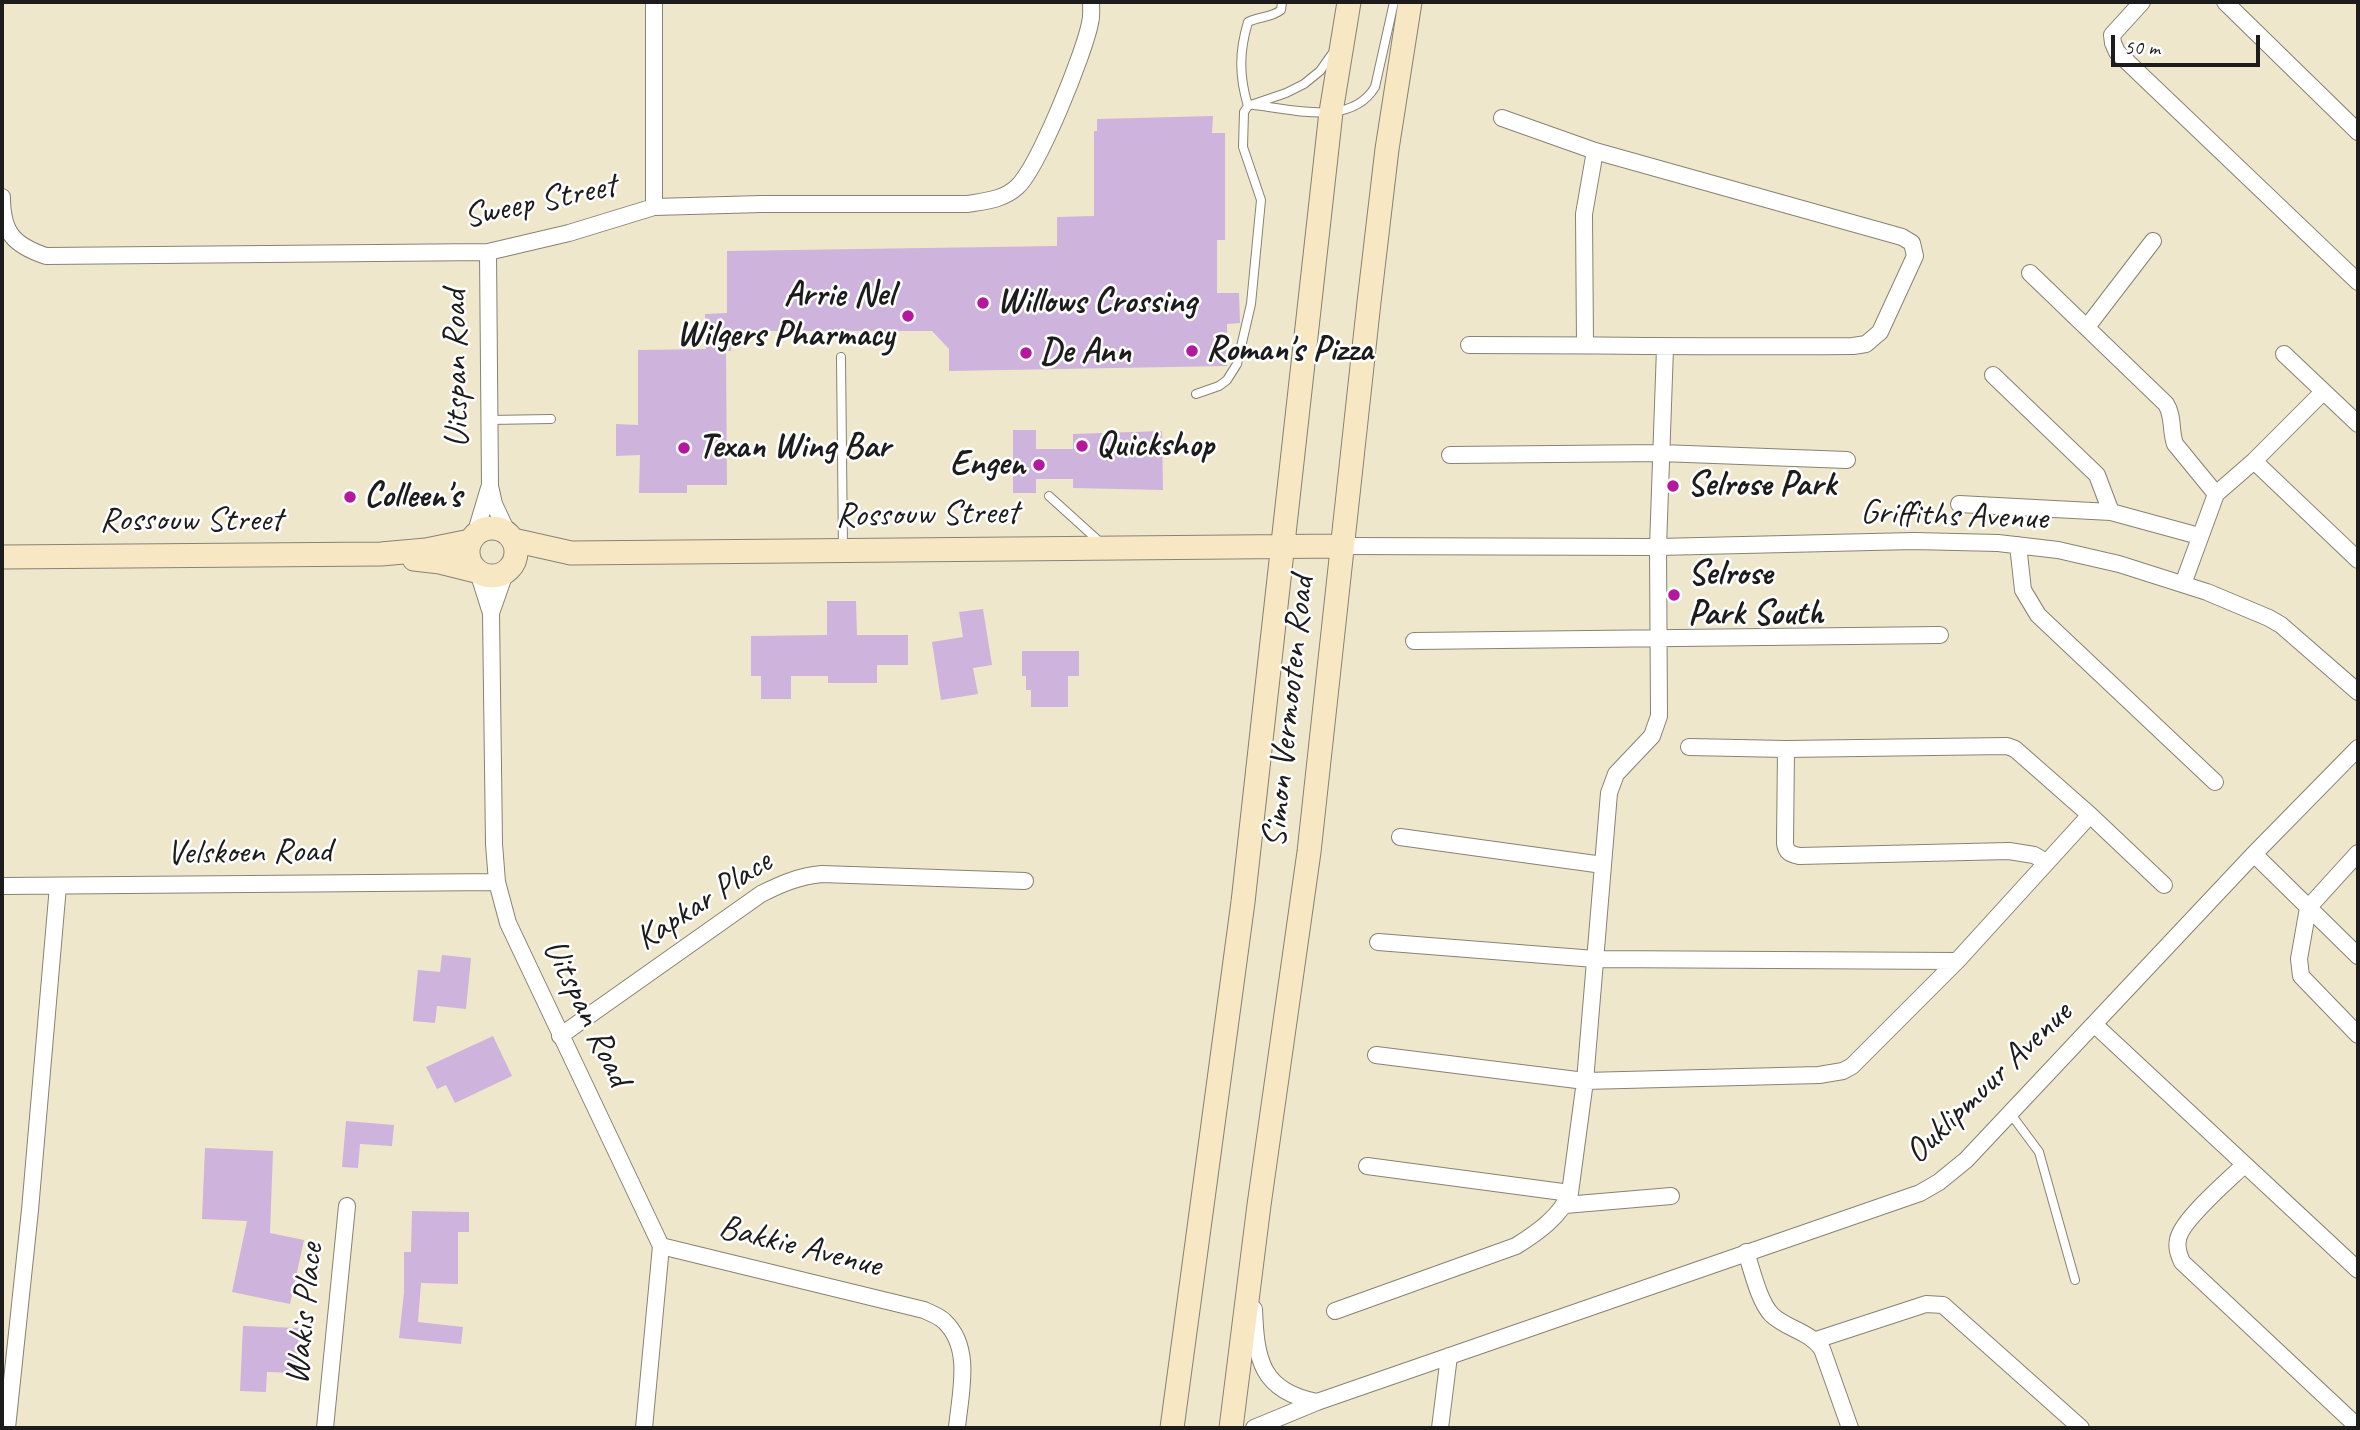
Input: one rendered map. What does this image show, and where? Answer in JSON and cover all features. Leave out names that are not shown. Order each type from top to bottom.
[{"type":"main road","name":"Simon Vermooten Road","points":[[1172,1428],[1243,902],[1331,112],[1349,2]]},
{"type":"main road","name":"Simon Vermooten Road","points":[[1231,1428],[1309,852],[1386,163],[1410,2]]},
{"type":"main road","points":[[488,528],[502,530],[511,537],[516,546],[515,561],[506,573],[491,577],[477,571],[468,557],[473,538],[488,528]]},
{"type":"main road","name":"Rossouw Street","points":[[511,537],[571,553],[1342,546]]},
{"type":"main road","name":"Rossouw Street","points":[[2,557],[381,554],[426,550],[473,538]]},
{"type":"main road","name":"Rossouw Street","points":[[506,573],[571,553]]},
{"type":"main road","name":"Rossouw Street","points":[[381,554],[440,562],[477,571]]},
{"type":"street","points":[[654,2],[654,208]]},
{"type":"street","name":"Sweep Street","points":[[2,197],[2,217],[7,230],[28,250],[46,256],[488,252],[569,233],[654,208],[761,204],[967,204],[995,200],[1017,188],[1032,168],[1085,45],[1091,21],[1091,2]]},
{"type":"street","points":[[2142,2],[2112,35],[2117,52],[2358,282]]},
{"type":"street","points":[[2225,2],[2358,132]]},
{"type":"street","points":[[1469,345],[1665,348],[1866,344],[1880,332],[1915,256],[1912,243],[1902,236],[1595,151],[1502,118]]},
{"type":"street","points":[[1586,345],[1584,214],[1595,151]]},
{"type":"street","points":[[2087,327],[2153,242]]},
{"type":"street","name":"Uitspan Road","points":[[488,252],[490,486],[494,503],[511,537]]},
{"type":"street","points":[[2029,273],[2166,404],[2172,413],[2172,436],[2175,444],[2216,494]]},
{"type":"street","points":[[1335,1311],[1516,1246],[1537,1233],[1568,1199],[1586,1081],[1609,793],[1616,774],[1652,736],[1659,716],[1658,547],[1665,348]]},
{"type":"street","points":[[2284,354],[2358,425]]},
{"type":"street","points":[[1993,375],[2097,475],[2111,512]]},
{"type":"street","points":[[2183,584],[2216,494],[2254,461],[2323,392]]},
{"type":"street","points":[[1450,455],[1661,453],[1847,460]]},
{"type":"street","points":[[2254,461],[2358,560]]},
{"type":"street","name":"Uitspan Road","points":[[473,538],[490,486]]},
{"type":"street","points":[[1959,505],[2111,512],[2199,536]]},
{"type":"street","name":"Griffiths Avenue","points":[[1342,546],[1658,547],[1914,541],[1998,543],[2058,550],[2119,564],[2207,592],[2281,625],[2358,692]]},
{"type":"street","points":[[2018,545],[2023,590],[2038,615],[2216,782]]},
{"type":"street","name":"Uitspan Road","points":[[477,571],[491,613],[494,844],[497,882],[508,923],[661,1246]]},
{"type":"street","name":"Uitspan Road","points":[[491,613],[506,573]]},
{"type":"street","points":[[1414,641],[1940,635]]},
{"type":"street","points":[[1689,747],[1786,749],[2007,746],[2015,749],[2090,815],[2164,885]]},
{"type":"street","name":"Ouklipmuur Avenue","points":[[1254,1428],[1317,1402],[1920,1193],[1957,1168],[2358,748]]},
{"type":"street","points":[[1786,749],[1785,849],[1790,854],[1800,856],[2009,851],[2034,855],[2046,862]]},
{"type":"street","points":[[1376,1055],[1586,1081],[1801,1076],[1843,1072],[1957,961],[2090,815]]},
{"type":"street","points":[[1400,837],[1603,864]]},
{"type":"street","points":[[2358,853],[2308,908],[2300,959],[2301,976],[2358,1035]]},
{"type":"street","points":[[2254,854],[2358,956]]},
{"type":"street","name":"Kapkar Place","points":[[560,1036],[761,894],[794,879],[822,874],[1025,881]]},
{"type":"street","name":"Velskoen Road","points":[[2,886],[497,882]]},
{"type":"street","points":[[7,1428],[30,1210],[58,886]]},
{"type":"street","points":[[1378,942],[1595,959],[1957,961]]},
{"type":"street","points":[[2095,1025],[2358,1270]]},
{"type":"street","points":[[2244,1165],[2183,1227],[2178,1239],[2178,1252],[2182,1262],[2358,1427]]},
{"type":"street","points":[[1367,1166],[1568,1199],[1671,1196]]},
{"type":"street","name":"Wakis Place","points":[[325,1428],[347,1206]]},
{"type":"street","points":[[643,1428],[661,1246]]},
{"type":"street","name":"Bakkie Avenue","points":[[661,1246],[924,1310],[943,1320],[960,1346],[963,1364],[957,1428]]},
{"type":"street","points":[[1746,1252],[1770,1314],[1816,1340],[1822,1349],[1850,1428]]},
{"type":"street","points":[[1252,1263],[1255,1345],[1267,1376],[1288,1394],[1317,1402]]},
{"type":"street","points":[[1816,1340],[1926,1304],[1943,1305],[2081,1428]]},
{"type":"street","points":[[1440,1428],[1450,1356]]},
{"type":"lane","points":[[1250,105],[1241,80],[1243,38],[1248,22],[1258,17],[1273,16],[1281,10],[1282,2]]},
{"type":"lane","points":[[1250,105],[1319,113],[1356,106],[1369,96],[1375,87],[1394,2]]},
{"type":"lane","points":[[1196,394],[1219,386],[1227,380],[1237,364],[1251,304],[1261,200],[1243,147],[1244,112],[1250,105],[1304,84],[1320,71],[1343,38]]},
{"type":"lane","points":[[841,357],[843,551]]},
{"type":"lane","points":[[489,420],[551,419]]},
{"type":"lane","points":[[1049,496],[1106,548]]},
{"type":"lane","points":[[2010,1113],[2039,1152],[2075,1280]]},
{"type":"building","name":"Willows Crossing","points":[[1213,116],[1212,133],[1225,133],[1225,240],[1217,240],[1217,293],[1239,293],[1240,323],[1227,324],[1227,366],[949,371],[949,349],[932,331],[732,331],[731,351],[726,351],[727,485],[687,485],[687,493],[639,493],[640,455],[616,456],[616,424],[638,425],[638,350],[706,349],[705,314],[727,313],[727,251],[1057,246],[1057,217],[1094,216],[1094,131],[1097,131],[1097,119]]},
{"type":"building","points":[[1013,430],[1036,430],[1036,449],[1073,449],[1073,434],[1162,431],[1163,490],[1073,488],[1073,479],[1036,479],[1036,493],[1013,493]]},
{"type":"building","points":[[827,601],[856,601],[857,635],[908,635],[908,665],[877,665],[877,683],[828,683],[828,676],[791,676],[791,699],[761,699],[761,676],[751,676],[751,636],[827,635]]},
{"type":"building","points":[[983,609],[992,665],[973,668],[978,694],[941,700],[932,642],[963,637],[959,612]]},
{"type":"building","points":[[1022,651],[1079,651],[1079,676],[1068,676],[1068,707],[1031,707],[1031,690],[1026,690],[1026,676],[1022,676]]},
{"type":"building","points":[[442,955],[471,958],[466,1009],[437,1006],[435,1023],[413,1021],[418,970],[440,972]]},
{"type":"building","points":[[493,1036],[512,1076],[455,1103],[446,1085],[437,1089],[426,1067]]},
{"type":"building","points":[[346,1121],[394,1125],[392,1146],[360,1144],[358,1168],[342,1167]]},
{"type":"building","points":[[205,1148],[273,1151],[270,1233],[304,1240],[290,1304],[232,1292],[247,1221],[202,1219]]},
{"type":"building","points":[[412,1211],[469,1212],[469,1232],[458,1232],[458,1284],[421,1283],[418,1322],[463,1327],[461,1344],[399,1338],[404,1293],[404,1252],[411,1252]]},
{"type":"building","points":[[243,1326],[299,1328],[297,1373],[267,1372],[266,1392],[240,1391]]},
{"type":"place","name":"Willows Crossing","points":[[983,303]]},
{"type":"place","name":"Arrie Nel Wilgers Pharmacy","points":[[908,316]]},
{"type":"place","name":"Roman's Pizza","points":[[1192,351]]},
{"type":"place","name":"De Ann","points":[[1026,353]]},
{"type":"place","name":"Quickshop","points":[[1082,446]]},
{"type":"place","name":"Texan Wing Bar","points":[[684,448]]},
{"type":"place","name":"Engen","points":[[1039,465]]},
{"type":"place","name":"Selrose Park","points":[[1673,486]]},
{"type":"place","name":"Colleen's","points":[[350,497]]},
{"type":"place","name":"Selrose Park South","points":[[1674,595]]}]
